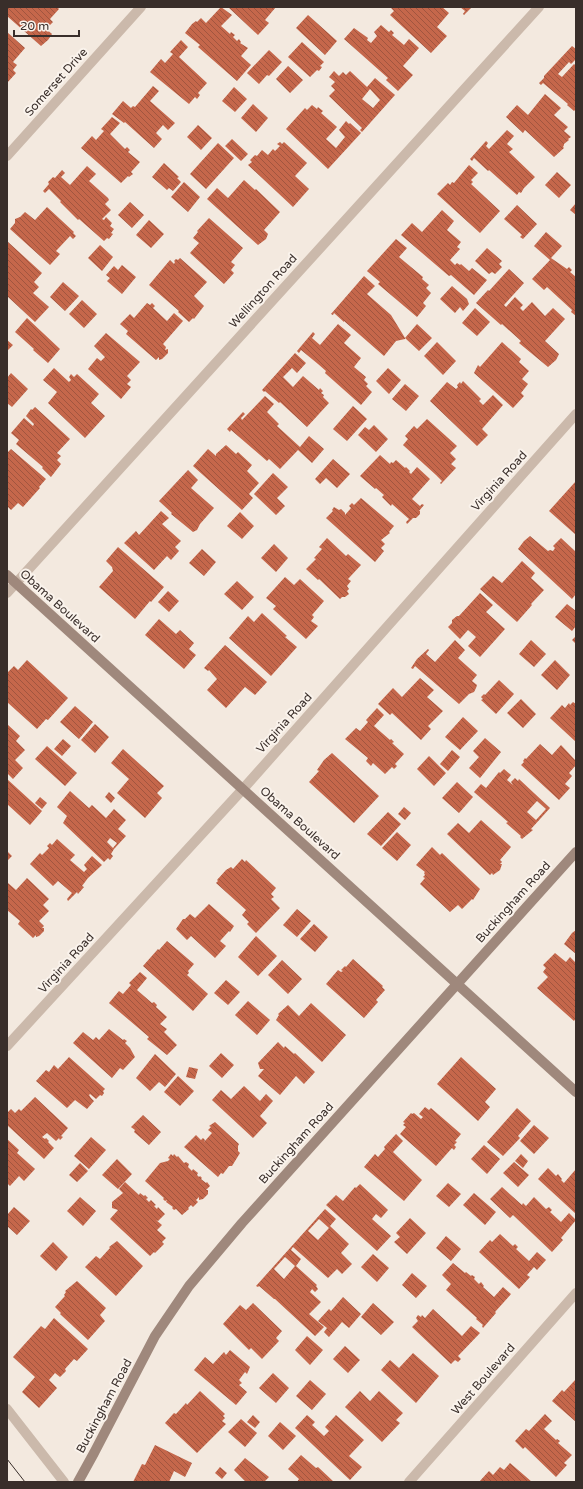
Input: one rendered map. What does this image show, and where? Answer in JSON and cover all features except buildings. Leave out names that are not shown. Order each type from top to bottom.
[{"type":"street","name":"Somerset Drive","points":[[7,156],[141,7]]},
{"type":"street","name":"Wellington Road","points":[[7,593],[539,7]]},
{"type":"street","name":"Virginia Road","points":[[7,1046],[243,789],[576,414]]},
{"type":"street","name":"Obama Boulevard","points":[[7,574],[576,1092]]},
{"type":"street","name":"Buckingham Road","points":[[78,1482],[155,1336],[190,1286],[242,1223],[576,852]]},
{"type":"street","name":"West Boulevard","points":[[409,1482],[576,1293]]},
{"type":"street","points":[[7,1409],[64,1482]]},
{"type":"tram line","points":[[7,1459],[25,1482]]}]
